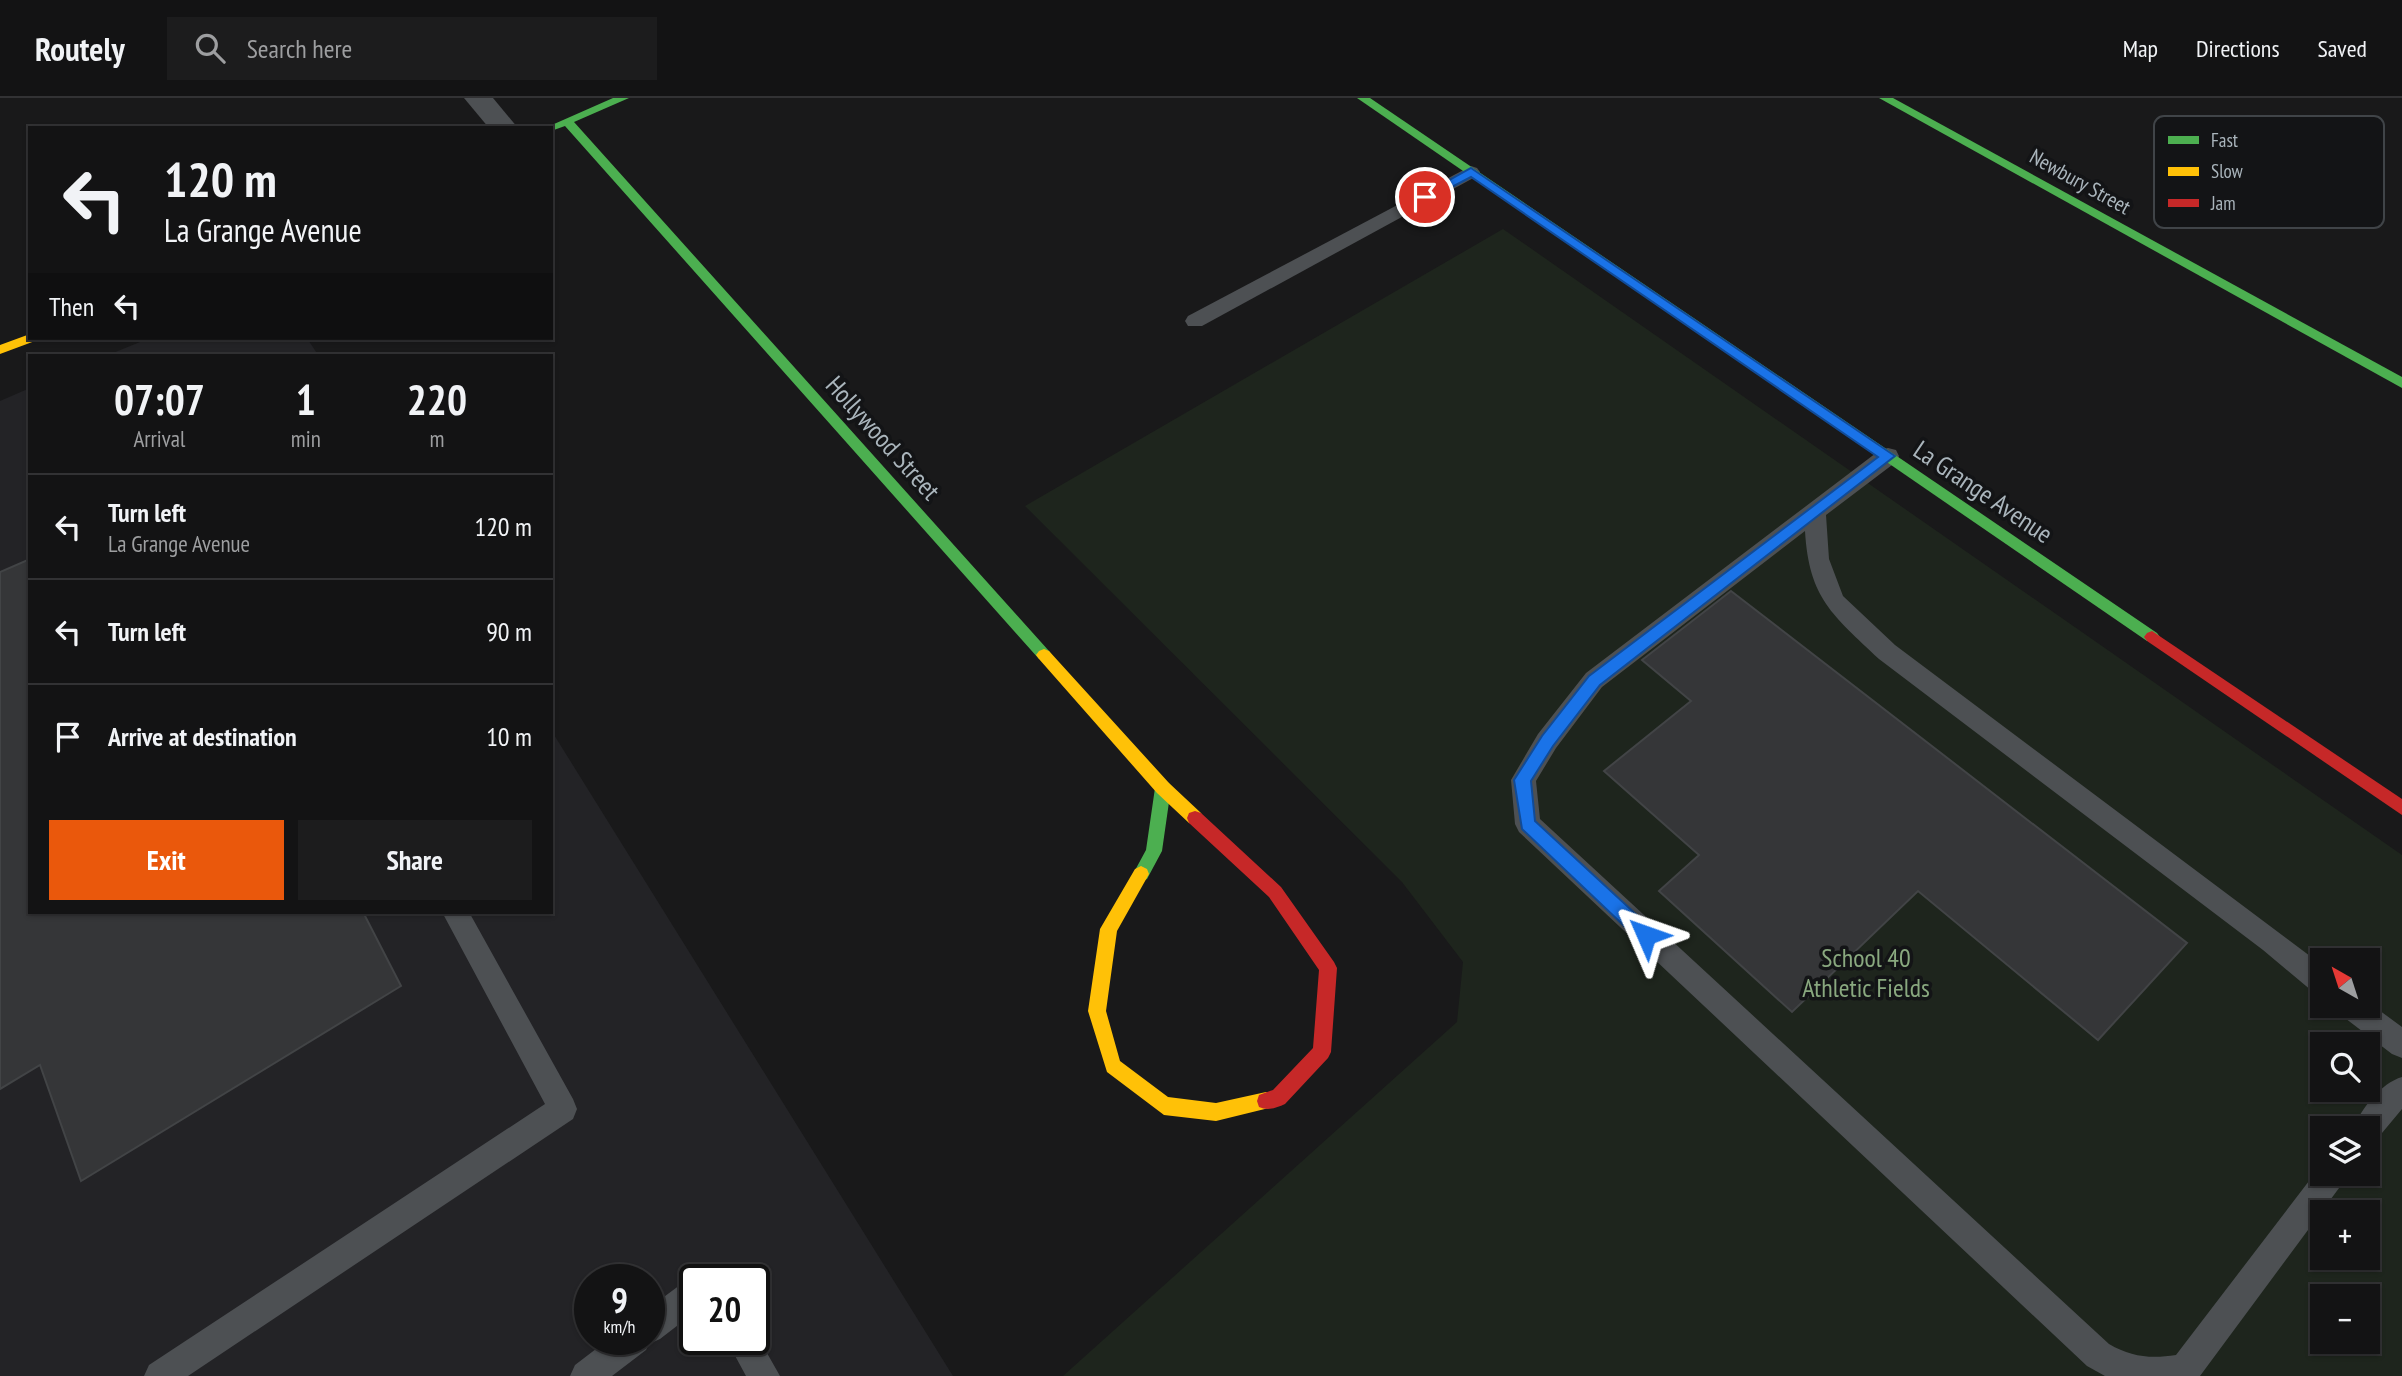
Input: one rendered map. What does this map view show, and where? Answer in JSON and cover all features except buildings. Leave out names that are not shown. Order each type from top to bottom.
[{"type":"street","points":[[478,98],[502,126]]},
{"type":"street","points":[[553,127],[623,98]]},
{"type":"street","name":"La Grange Avenue","points":[[1363,98],[2402,808]]},
{"type":"street","name":"Newbury Street","points":[[1885,98],[2402,383]]},
{"type":"street","name":"Hollywood Street","points":[[568,121],[1163,788],[1275,892],[1328,968],[1322,1052],[1278,1098],[1216,1112],[1164,1106],[1113,1066],[1097,1011],[1109,929],[1154,851],[1163,788]]},
{"type":"street","points":[[0,350],[28,339]]},
{"type":"lane","points":[[1195,321],[1471,172]]},
{"type":"lane","points":[[1888,456],[1594,680],[1547,741],[1522,780],[1528,824],[2098,1355],[2119,1369],[2163,1376],[2185,1370],[2323,1186]]},
{"type":"lane","points":[[1815,511],[1818,559],[1834,601],[1887,652],[2310,972]]},
{"type":"lane","points":[[160,1376],[563,1109],[456,914]]},
{"type":"lane","points":[[2367,1018],[2402,1044]]},
{"type":"lane","points":[[2378,1116],[2398,1092],[2402,1091]]},
{"type":"lane","points":[[665,1316],[679,1305]]},
{"type":"lane","points":[[586,1376],[614,1355]]},
{"type":"lane","points":[[752,1355],[764,1376]]},
{"type":"shaded area","points":[[145,340],[308,340],[317,354],[110,354]]},
{"type":"shaded area","points":[[28,389],[28,914],[553,914],[553,733],[953,1376],[0,1376],[0,401]]},
{"type":"green space","name":"School 40 Athletic Fields","points":[[1503,229],[2402,855],[2402,1376],[1063,1376],[1457,1022],[1463,962],[1402,882],[1025,506]]},
{"type":"traffic: fast","points":[[553,127],[623,98]]},
{"type":"traffic: fast","points":[[1363,98],[2152,637]]},
{"type":"traffic: fast","points":[[1885,98],[2402,383]]},
{"type":"traffic: fast","points":[[567,121],[1044,655]]},
{"type":"traffic: fast","points":[[1141,874],[1154,851],[1163,788]]},
{"type":"traffic: slow","points":[[0,350],[28,339]]},
{"type":"traffic: slow","points":[[1044,655],[1163,788],[1195,818]]},
{"type":"traffic: slow","points":[[1141,874],[1109,929],[1097,1011],[1113,1066],[1164,1106],[1216,1112],[1266,1101]]},
{"type":"traffic: jam","points":[[2152,637],[2402,808]]},
{"type":"traffic: jam","points":[[1195,818],[1275,892],[1328,968],[1322,1052],[1278,1098],[1266,1101]]},
{"type":"route","points":[[1425,197],[1471,172],[1888,456],[1594,680],[1547,741],[1522,780],[1528,824],[1646,935]]}]
